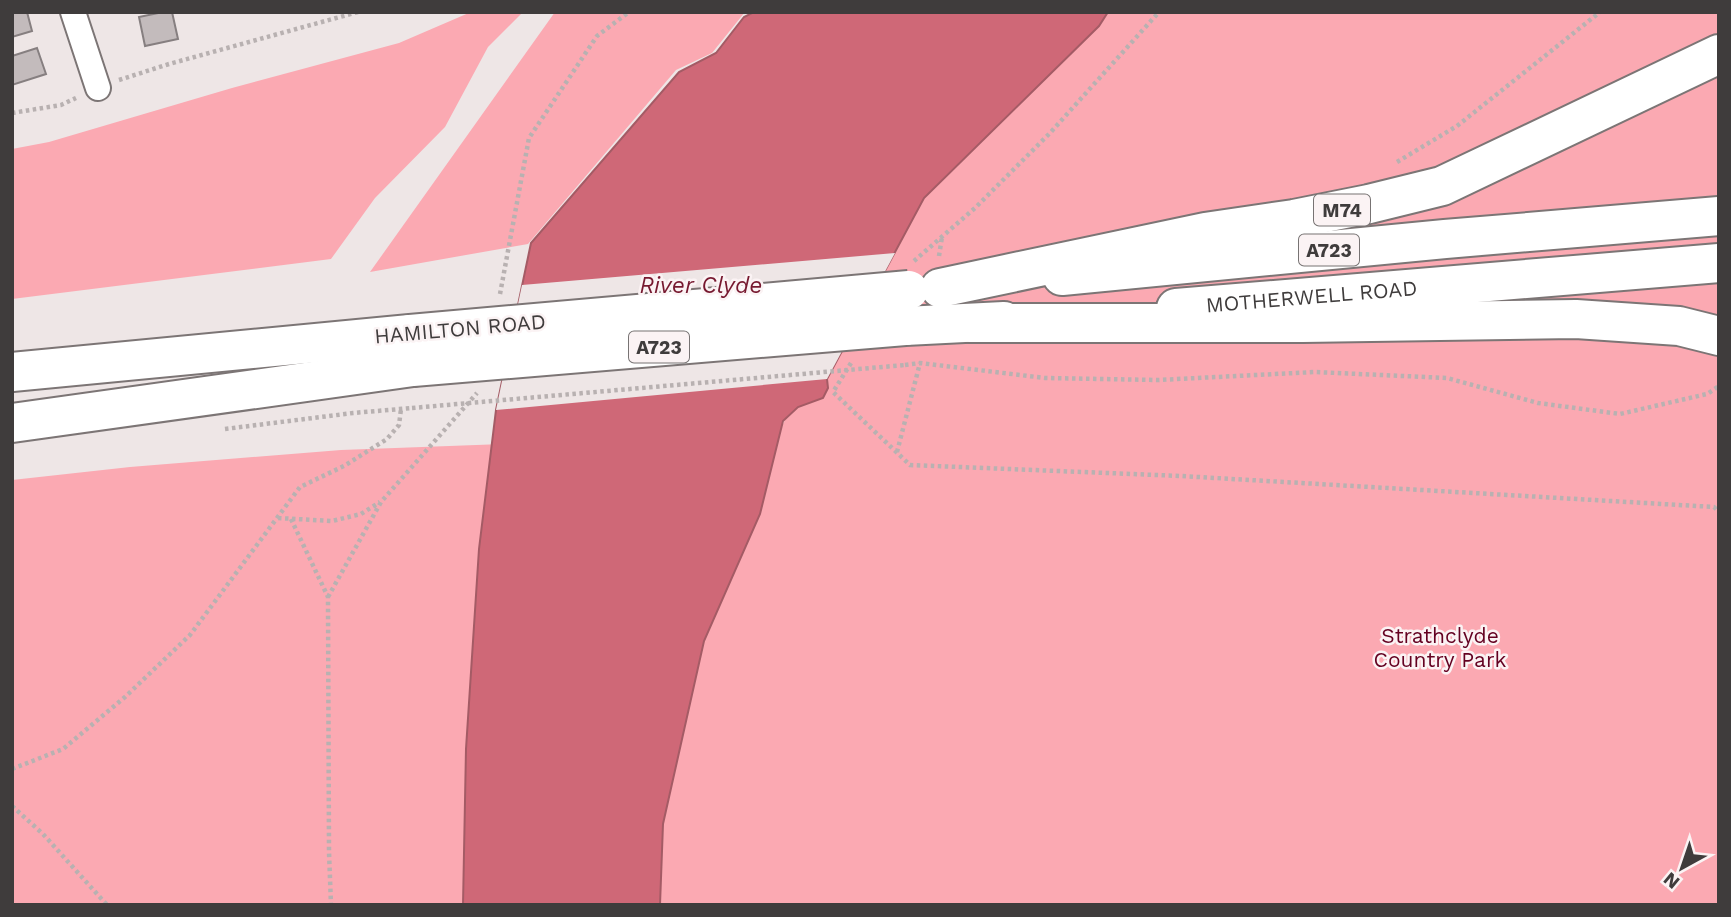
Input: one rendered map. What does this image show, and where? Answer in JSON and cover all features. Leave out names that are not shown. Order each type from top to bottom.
[{"type":"main road","name":"M74","points":[[922,292],[1205,232],[1294,219],[1368,204],[1442,186],[1719,54]]},
{"type":"main road","name":"MOTHERWELL ROAD","points":[[922,292],[1431,240],[1719,216]]},
{"type":"main road","name":"MOTHERWELL ROAD","points":[[922,292],[970,323],[1719,263]]},
{"type":"main road","name":"HAMILTON ROAD","points":[[12,372],[412,351],[922,292]]},
{"type":"main road","points":[[970,323],[1303,323],[1576,318],[1679,326],[1719,336]]},
{"type":"main road","name":"HAMILTON ROAD","points":[[12,423],[412,351]]},
{"type":"street","points":[[73,12],[98,88]]},
{"type":"path","points":[[12,113],[61,105],[98,88],[169,64],[358,12]]},
{"type":"path","points":[[975,208],[1050,133],[1159,12]]},
{"type":"path","points":[[1394,164],[1457,126],[1600,12]]},
{"type":"path","points":[[922,292],[940,255],[942,236]]},
{"type":"path","points":[[897,452],[920,363]]},
{"type":"path","points":[[412,408],[920,363],[1045,378],[1158,380],[1315,372],[1447,378],[1538,402],[1620,414],[1707,394],[1719,386]]},
{"type":"path","points":[[12,769],[63,749],[125,697],[190,635],[300,488],[344,466],[387,439],[399,425],[401,409]]},
{"type":"path","points":[[910,465],[1290,482],[1714,507],[1719,512]]},
{"type":"path","points":[[278,518],[332,521],[361,514],[380,502]]},
{"type":"path","points":[[291,519],[328,597],[331,905]]},
{"type":"path","points":[[12,806],[43,834],[107,905]]},
{"type":"green space","points":[[471,12],[523,12],[488,47],[445,127],[375,198],[331,259],[12,299],[12,149],[49,142],[232,88],[399,43]]},
{"type":"green space","points":[[555,12],[745,12],[712,53],[676,70],[528,244],[370,272]]},
{"type":"green space","name":"Strathclyde Country Park","points":[[1108,12],[1719,12],[1719,905],[12,905],[12,480],[130,467],[341,450],[780,434],[790,413],[823,398],[828,388],[827,379],[924,198],[1099,26]]},
{"type":"water","name":"River Clyde","points":[[754,12],[1108,12],[1099,26],[924,198],[827,379],[828,388],[823,398],[798,407],[783,421],[760,514],[704,641],[663,824],[660,905],[463,905],[466,749],[479,549],[496,410],[531,243],[679,72],[716,53],[744,17]]},
{"type":"pier","points":[[895,253],[827,379],[496,410],[522,285]]},
{"type":"building","points":[[12,12],[27,12],[32,31],[12,37]]},
{"type":"building","points":[[172,12],[178,39],[145,46],[139,17]]},
{"type":"building","points":[[37,48],[46,74],[12,85],[12,56]]}]
